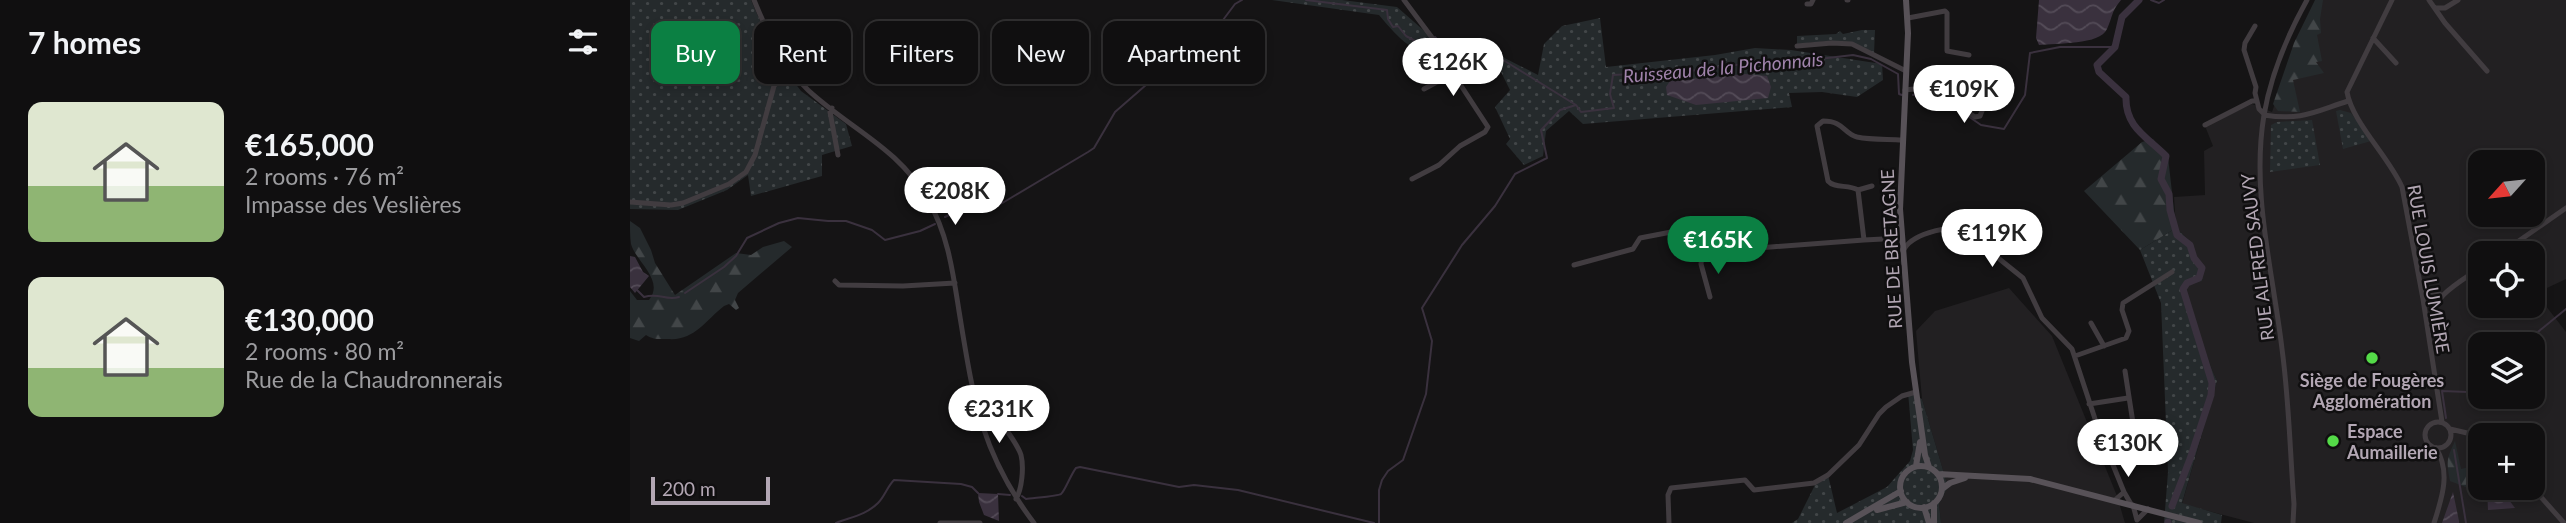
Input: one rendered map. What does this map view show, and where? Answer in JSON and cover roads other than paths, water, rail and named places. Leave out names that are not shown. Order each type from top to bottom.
[{"type":"main road","name":"RUE DE BRETAGNE","points":[[1906,0],[1908,18],[1902,140],[1902,252],[1916,393],[1929,467]]},
{"type":"main road","name":"RUE DE BRETAGNE","points":[[1916,466],[1920,452],[1919,412]]},
{"type":"main road","points":[[1907,502],[1901,491],[1902,478],[1905,472],[1916,466],[1929,467],[1938,474],[2030,479],[2199,523]]},
{"type":"main road","points":[[1938,474],[1942,489]]},
{"type":"main road","points":[[1932,523],[1934,503],[1942,489],[1950,482],[1971,476]]},
{"type":"main road","points":[[1846,523],[1901,491]]},
{"type":"main road","points":[[1865,513],[1907,502],[1924,507],[1934,503]]},
{"type":"main road","points":[[1924,507],[1932,523]]},
{"type":"street","points":[[754,0],[763,21]]},
{"type":"street","points":[[1404,0],[1451,62],[1456,79],[1484,119],[1487,129],[1460,146],[1439,165],[1412,179]]},
{"type":"street","points":[[1807,4],[1811,4],[1813,0]]},
{"type":"street","name":"RUE ALFRED SAUVY","points":[[2292,522],[2283,351],[2261,193],[2260,156],[2264,114],[2279,60],[2306,0]]},
{"type":"street","points":[[2255,26],[2245,43],[2244,51],[2256,87],[2259,109],[2264,114],[2286,118],[2305,117],[2348,101],[2348,87],[2392,0]]},
{"type":"street","points":[[2429,0],[2445,23],[2487,71]]},
{"type":"street","points":[[2436,8],[2445,8],[2458,0]]},
{"type":"street","points":[[1908,18],[1945,11],[1947,51],[1969,55]]},
{"type":"street","points":[[2373,38],[2396,63]]},
{"type":"street","points":[[1797,46],[1852,44],[1906,71]]},
{"type":"street","points":[[1424,89],[1437,82],[1456,79]]},
{"type":"street","points":[[630,202],[671,205],[683,203],[729,184],[746,172],[755,155],[776,84]]},
{"type":"street","points":[[803,84],[888,150],[912,176],[939,221],[955,283],[979,420],[991,453],[1016,499],[1034,523]]},
{"type":"street","points":[[1905,90],[1931,87],[1975,117],[1980,116],[1992,88]]},
{"type":"street","points":[[2205,125],[2256,101]]},
{"type":"street","name":"RUE LOUIS LUMIÈRE","points":[[2348,101],[2397,174],[2402,187],[2428,326],[2442,422]]},
{"type":"street","points":[[832,108],[830,112],[838,155]]},
{"type":"street","points":[[1872,186],[1857,190],[1833,185],[1828,181],[1817,131],[1820,122],[1839,123],[1855,136],[1902,140]]},
{"type":"street","points":[[1857,190],[1864,240]]},
{"type":"street","points":[[2519,241],[2566,208]]},
{"type":"street","points":[[1574,265],[1633,249],[1640,238],[1687,229],[1702,256],[1701,264],[1710,297]]},
{"type":"street","points":[[1902,252],[1912,239],[1943,230],[1962,229],[2023,278],[2042,318],[2067,342],[2076,356],[2090,404],[2137,522]]},
{"type":"street","points":[[1702,256],[1740,247],[1902,238]]},
{"type":"street","points":[[2076,356],[2128,336],[2129,328],[2122,310],[2123,303],[2172,272]]},
{"type":"street","points":[[2428,326],[2435,303],[2441,295],[2468,276]]},
{"type":"street","points":[[835,281],[839,285],[862,286],[955,283]]},
{"type":"street","points":[[2420,282],[2428,291],[2441,295]]},
{"type":"street","points":[[2423,300],[2441,295]]},
{"type":"street","points":[[2423,300],[2435,303]]},
{"type":"street","points":[[2091,323],[2104,346]]},
{"type":"street","points":[[2125,371],[2133,423]]},
{"type":"street","points":[[973,394],[976,393],[988,406],[1021,455],[1021,484],[1016,499]]},
{"type":"street","points":[[1669,523],[1668,495],[1671,488],[1745,480],[1754,490],[1814,483],[1828,475],[1859,445],[1886,407],[1902,396],[1916,393]]},
{"type":"street","points":[[2090,404],[2128,398]]},
{"type":"street","name":"RUE LOUIS LUMIÈRE","points":[[2433,422],[2437,400]]},
{"type":"street","points":[[2443,466],[2436,448],[2429,444],[2425,436],[2427,428],[2433,422],[2442,422],[2451,429],[2468,434]]},
{"type":"street","points":[[2434,523],[2444,489],[2443,466],[2451,429]]},
{"type":"street","points":[[2451,438],[2464,433]]},
{"type":"street","points":[[2436,448],[2446,446]]},
{"type":"street","points":[[2115,500],[2124,492]]},
{"type":"street","points":[[2543,500],[2564,523]]},
{"type":"street","points":[[2137,522],[2148,509]]},
{"type":"street","points":[[940,523],[979,523]]},
{"type":"water","points":[[2039,0],[2121,0],[2107,29],[2096,38],[2039,45],[2036,38]]},
{"type":"water","points":[[1745,74],[1767,76],[1771,87],[1768,98],[1696,105],[1667,95],[1666,87],[1670,81]]},
{"type":"water","points":[[630,256],[635,257],[643,272],[649,276],[635,293],[630,287]]},
{"type":"water","points":[[2453,492],[2459,523],[2442,523]]},
{"type":"water","points":[[978,493],[998,494],[999,521],[984,515]]},
{"type":"water","points":[[2488,500],[2509,500],[2515,508],[2488,510]]},
{"type":"waterway","name":"Ruisseau de la Pichonnais","points":[[945,217],[961,209],[988,209],[1004,202],[1094,148],[1115,112],[1162,71],[1190,37],[1223,20],[1235,4],[1242,0]]},
{"type":"waterway","name":"Ruisseau de la Pichonnais","points":[[1306,0],[1387,10],[1393,27],[1398,26],[1406,36],[1443,56]]},
{"type":"waterway","points":[[2139,0],[2122,17],[2115,47],[2097,65],[2099,72],[2126,97],[2133,124],[2166,156],[2161,179],[2169,194],[2177,235],[2190,245],[2194,258],[2202,268],[2199,278],[2187,283],[2183,289],[2212,383],[2211,395],[2172,506]]},
{"type":"waterway","points":[[2151,0],[2159,3],[2164,0]]},
{"type":"waterway","name":"Ruisseau de la Pichonnais","points":[[1435,37],[1448,52],[1495,55],[1576,105],[1581,112],[1614,108],[1610,94],[1613,75],[1690,71],[1797,57],[1819,59],[1853,55],[1871,59],[1898,74],[1899,94],[1902,95]]},
{"type":"waterway","name":"Ruisseau de la Pichonnais","points":[[1913,95],[1930,90],[1981,125],[2004,129],[2025,95],[2030,53],[2060,47],[2115,47]]},
{"type":"waterway","points":[[1379,523],[1379,490],[1382,480],[1388,471],[1403,460],[1426,394],[1432,341],[1422,308],[1462,245],[1495,206],[1515,174],[1547,158],[1541,130],[1560,110],[1576,105]]},
{"type":"waterway","name":"Ruisseau de la Pichonnais","points":[[685,293],[724,267],[736,256],[747,238],[779,223],[798,218],[846,221],[872,230],[885,240],[935,224]]},
{"type":"waterway","name":"Ruisseau de la Pichonnais","points":[[636,289],[644,297],[679,297]]},
{"type":"waterway","points":[[2538,332],[2566,309]]},
{"type":"waterway","points":[[2446,418],[2442,391],[2468,392]]},
{"type":"waterway","points":[[2454,450],[2466,523]]},
{"type":"waterway","points":[[1022,496],[1026,499],[1061,494],[1076,468],[1080,467],[1179,487],[1194,485],[1238,490],[1374,523]]},
{"type":"waterway","points":[[836,523],[873,507],[894,480],[961,484],[972,487],[978,493]]},
{"type":"waterway","points":[[998,494],[1010,495]]},
{"type":"place","name":"Siège de Fougères Agglomération","points":[[2372,358]]},
{"type":"place","name":"Espace Aumaillerie","points":[[2333,441]]}]
